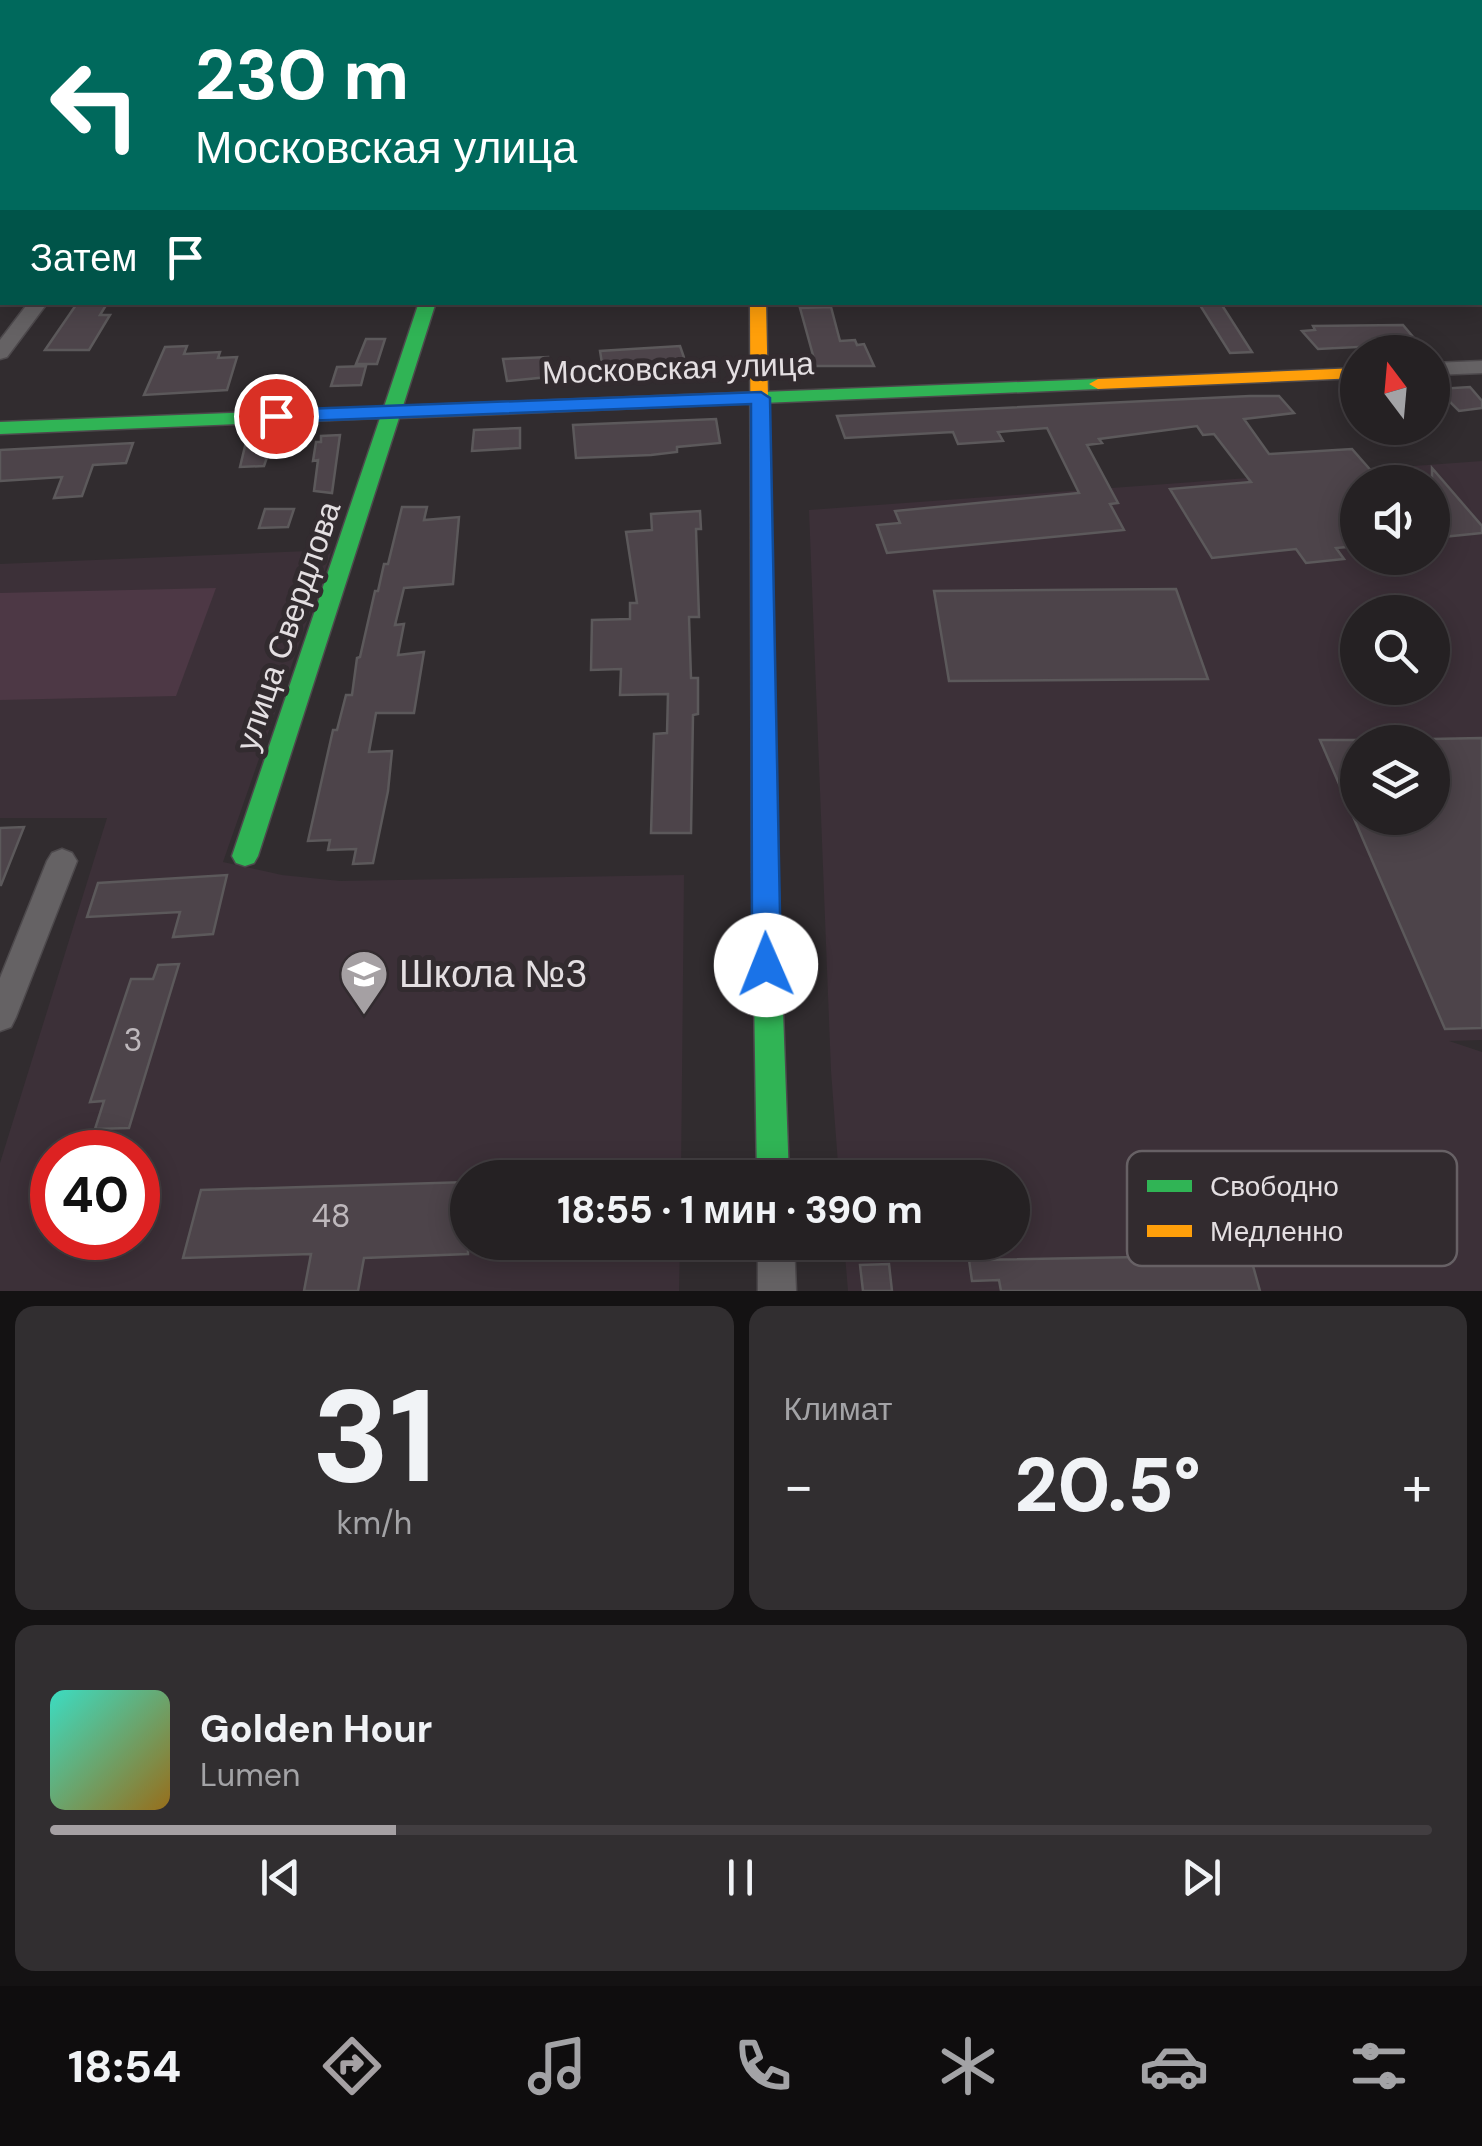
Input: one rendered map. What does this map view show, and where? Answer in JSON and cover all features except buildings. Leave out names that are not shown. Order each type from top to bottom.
[{"type":"street","points":[[0,353],[37,305]]},
{"type":"street","name":"улица Свердлова","points":[[245,856],[427,305]]},
{"type":"street","points":[[758,305],[766,965],[773,1160]]},
{"type":"street","points":[[1450,368],[1482,367]]},
{"type":"street","name":"Московская улица","points":[[0,428],[1340,373]]},
{"type":"street","points":[[0,1017],[62,861]]},
{"type":"street","points":[[776,1260],[777,1291]]},
{"type":"shaded area","points":[[1482,461],[1482,1040],[1449,1041],[1482,1052],[1482,1291],[848,1291],[845,1260],[1030,1260],[1030,1160],[838,1160],[809,510],[1340,471],[1340,575],[1450,575],[1450,465],[1427,465]]},
{"type":"shaded area","name":"Школа №3","points":[[332,550],[223,862],[282,875],[340,881],[684,875],[681,1160],[450,1160],[450,1260],[680,1260],[679,1291],[0,1291],[0,1163],[107,818],[0,818],[0,564]]},
{"type":"shaded area","points":[[216,588],[176,696],[0,700],[0,593]]},
{"type":"traffic: fast","points":[[245,856],[427,305]]},
{"type":"traffic: fast","points":[[0,428],[1098,384]]},
{"type":"traffic: fast","points":[[765,872],[773,1160]]},
{"type":"traffic: slow","points":[[758,305],[765,872]]},
{"type":"traffic: slow","points":[[1098,384],[1340,374]]},
{"type":"place","name":"Школа №3","points":[[364,1016]]},
{"type":"route","points":[[276,416],[761,398],[766,965]]}]
